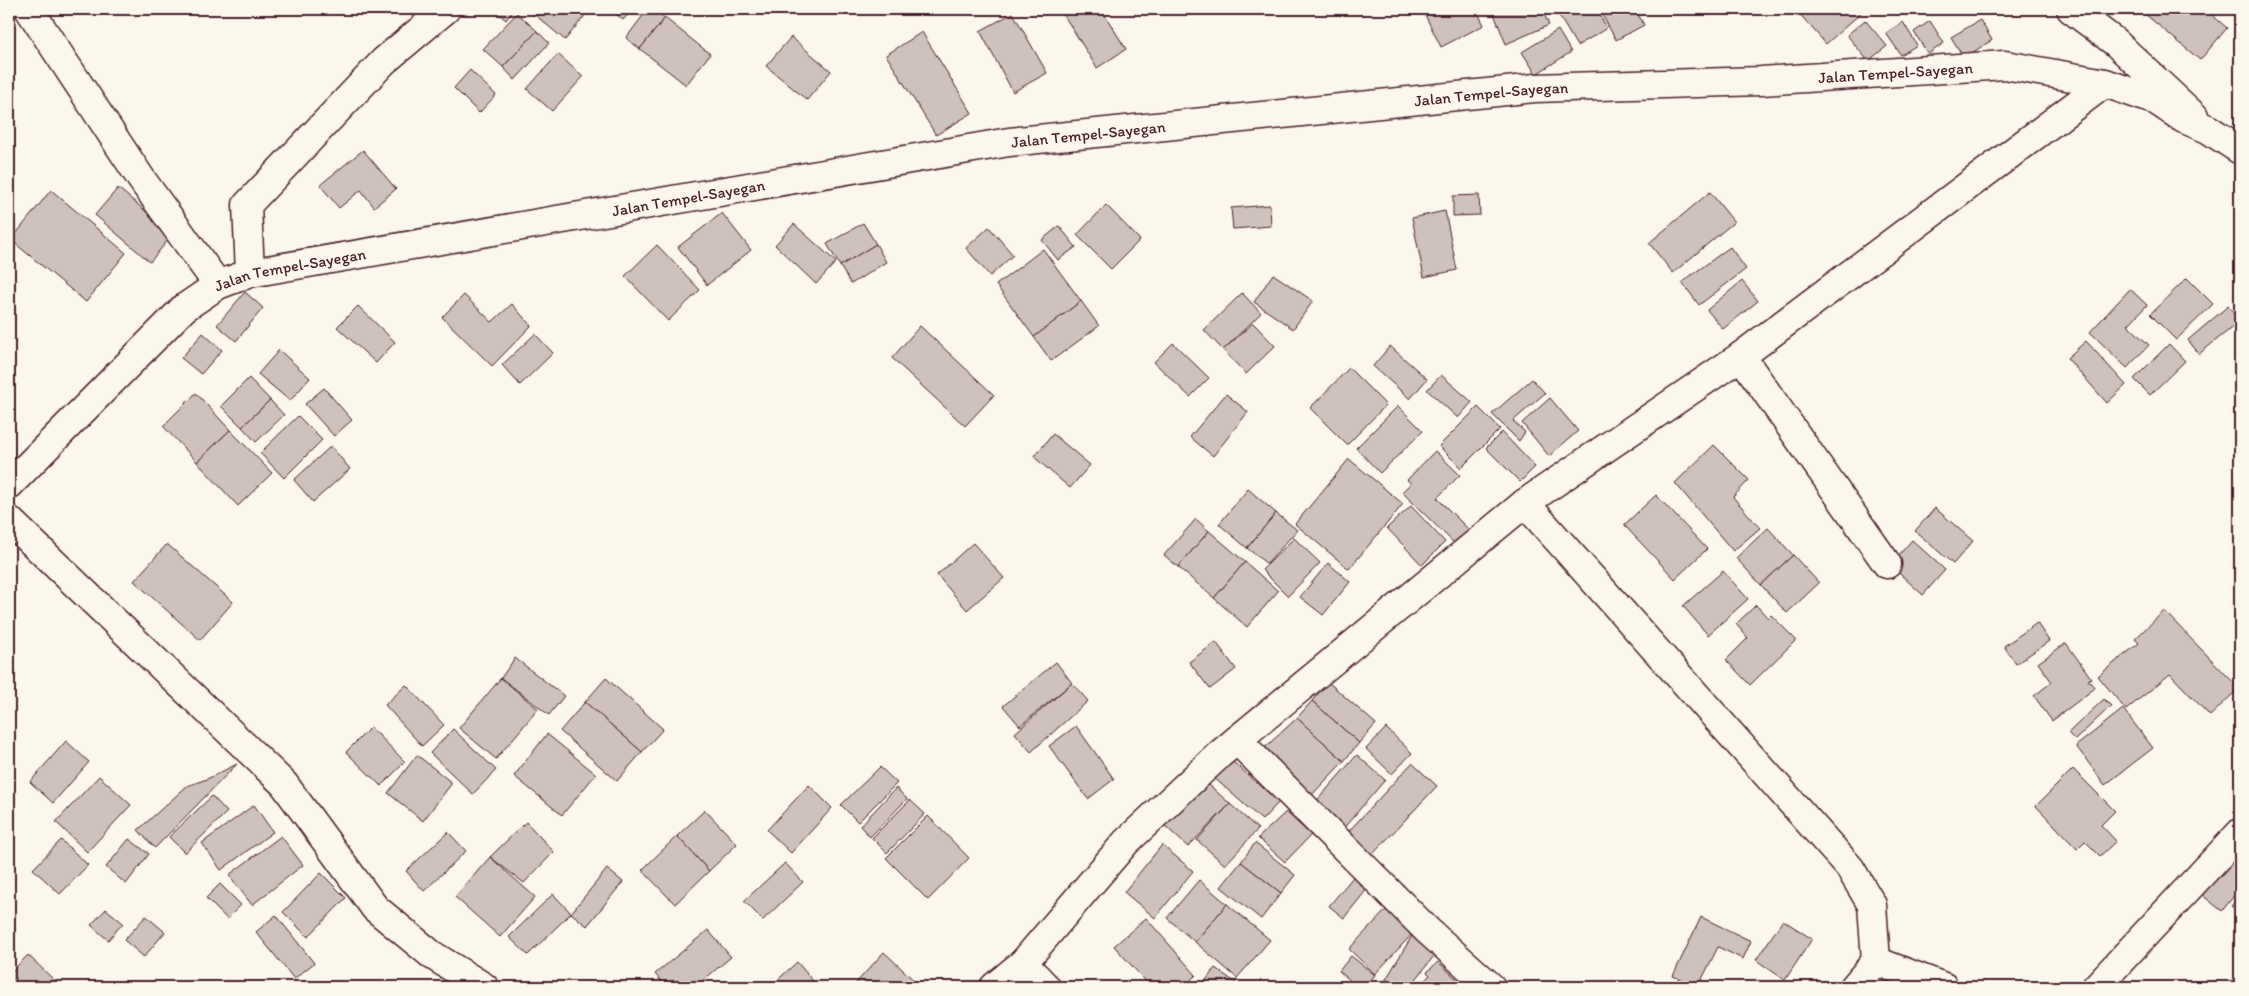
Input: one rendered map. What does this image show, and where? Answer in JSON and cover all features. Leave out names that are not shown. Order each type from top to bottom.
[{"type":"street","points":[[29,9],[142,180],[218,285]]},
{"type":"street","points":[[250,273],[247,205],[384,61],[446,9]]},
{"type":"street","points":[[2070,9],[2136,60],[2208,129]]},
{"type":"street","name":"Jalan Tempel-Sayegan","points":[[9,485],[184,308],[218,285],[250,273],[1009,142],[1535,88],[1761,82],[2005,65],[2105,83],[2157,101],[2184,119],[2208,129],[2240,150]]},
{"type":"street","points":[[994,987],[1023,963],[1126,842],[1237,740],[1525,503],[1741,356],[2105,83]]},
{"type":"street","points":[[1741,356],[1886,564]]},
{"type":"street","points":[[1525,503],[1850,868],[1872,905],[1876,961],[1854,987]]},
{"type":"street","points":[[9,520],[284,784],[374,908],[432,955],[484,987]]},
{"type":"street","points":[[1237,740],[1428,931],[1491,987]]},
{"type":"street","points":[[2096,987],[2240,833]]},
{"type":"street","points":[[1876,961],[1944,987]]},
{"type":"street","points":[[1023,963],[1046,987]]},
{"type":"building","points":[[493,9],[515,9],[506,20]]},
{"type":"building","points":[[528,9],[582,9],[587,13],[565,40]]},
{"type":"building","points":[[610,9],[633,9],[623,20]]},
{"type":"building","points":[[648,9],[654,9],[665,18],[640,49],[626,38]]},
{"type":"building","points":[[1060,9],[1101,9],[1126,49],[1097,68]]},
{"type":"building","points":[[1422,9],[1476,9],[1484,25],[1441,47]]},
{"type":"building","points":[[1492,9],[1542,9],[1549,25],[1506,44]]},
{"type":"building","points":[[1555,9],[1596,9],[1607,28],[1577,46]]},
{"type":"building","points":[[1599,9],[1635,9],[1644,25],[1616,40]]},
{"type":"building","points":[[1800,9],[1859,9],[1862,12],[1826,44],[1797,11]]},
{"type":"building","points":[[2139,9],[2205,9],[2227,28],[2200,60]]},
{"type":"building","points":[[517,13],[537,31],[503,67],[483,49]]},
{"type":"building","points":[[1013,13],[1047,73],[1013,92],[980,31]]},
{"type":"building","points":[[665,18],[710,54],[686,85],[640,49]]},
{"type":"building","points":[[1865,20],[1887,46],[1868,61],[1847,35]]},
{"type":"building","points":[[1980,20],[1992,40],[1964,58],[1951,37]]},
{"type":"building","points":[[1930,21],[1944,43],[1928,54],[1914,32]]},
{"type":"building","points":[[1903,22],[1917,45],[1901,55],[1886,33]]},
{"type":"building","points":[[1558,30],[1571,52],[1536,74],[1522,52]]},
{"type":"building","points":[[537,31],[549,43],[515,80],[503,67]]},
{"type":"building","points":[[922,32],[972,113],[936,135],[886,55]]},
{"type":"building","points":[[791,37],[831,71],[807,100],[766,66]]},
{"type":"building","points":[[558,54],[583,77],[552,111],[527,89]]},
{"type":"building","points":[[470,70],[496,95],[479,113],[454,88]]},
{"type":"building","points":[[363,150],[396,189],[374,207],[361,190],[339,208],[320,185]]},
{"type":"building","points":[[118,188],[173,234],[150,262],[95,215]]},
{"type":"building","points":[[51,190],[126,253],[86,302],[11,240]]},
{"type":"building","points":[[1710,192],[1734,222],[1673,273],[1649,243]]},
{"type":"building","points":[[1479,195],[1480,215],[1453,216],[1453,196]]},
{"type":"building","points":[[1106,205],[1140,240],[1111,269],[1077,235]]},
{"type":"building","points":[[1270,205],[1271,226],[1233,229],[1231,208]]},
{"type":"building","points":[[1445,211],[1457,270],[1424,277],[1412,218]]},
{"type":"building","points":[[722,213],[751,250],[707,285],[678,247]]},
{"type":"building","points":[[863,223],[876,244],[840,266],[827,244]]},
{"type":"building","points":[[794,224],[836,262],[816,284],[775,245]]},
{"type":"building","points":[[1059,226],[1076,247],[1058,260],[1042,240]]},
{"type":"building","points":[[989,227],[1013,255],[990,276],[966,248]]},
{"type":"building","points":[[876,244],[886,262],[851,284],[840,266]]},
{"type":"building","points":[[657,245],[700,290],[668,321],[625,276]]},
{"type":"building","points":[[1730,247],[1746,269],[1699,305],[1682,282]]},
{"type":"building","points":[[1043,249],[1081,301],[1034,337],[996,285]]},
{"type":"building","points":[[1273,274],[1313,301],[1293,329],[1254,302]]},
{"type":"building","points":[[2187,278],[2213,304],[2176,340],[2150,314]]},
{"type":"building","points":[[1742,281],[1758,301],[1723,329],[1707,310]]},
{"type":"building","points":[[2130,289],[2147,305],[2128,325],[2149,345],[2127,368],[2090,332]]},
{"type":"building","points":[[245,292],[263,308],[236,341],[217,325]]},
{"type":"building","points":[[1242,293],[1261,313],[1223,350],[1204,330]]},
{"type":"building","points":[[464,295],[492,322],[512,304],[531,326],[492,366],[442,317]]},
{"type":"building","points":[[1081,301],[1099,326],[1051,361],[1034,337]]},
{"type":"building","points":[[358,306],[395,342],[376,363],[337,327]]},
{"type":"building","points":[[2228,306],[2240,321],[2199,354],[2188,340]]},
{"type":"building","points":[[1253,323],[1275,346],[1246,374],[1223,350]]},
{"type":"building","points":[[920,326],[994,395],[965,426],[892,358]]},
{"type":"building","points":[[203,333],[222,350],[201,374],[181,358]]},
{"type":"building","points":[[535,334],[553,353],[520,385],[502,365]]},
{"type":"building","points":[[2086,341],[2126,385],[2107,403],[2067,358]]},
{"type":"building","points":[[1173,343],[1209,378],[1190,397],[1154,362]]},
{"type":"building","points":[[2169,344],[2185,361],[2150,395],[2134,379]]},
{"type":"building","points":[[1390,346],[1427,379],[1410,399],[1373,366]]},
{"type":"building","points":[[279,350],[310,378],[290,401],[258,374]]},
{"type":"building","points":[[1349,368],[1386,405],[1347,445],[1310,408]]},
{"type":"building","points":[[1441,375],[1472,402],[1458,418],[1427,390]]},
{"type":"building","points":[[249,378],[270,400],[242,427],[221,406]]},
{"type":"building","points":[[1532,379],[1545,393],[1513,421],[1525,432],[1519,441],[1492,414]]},
{"type":"building","points":[[324,388],[352,420],[334,436],[305,404]]},
{"type":"building","points":[[196,393],[230,430],[197,462],[163,426]]},
{"type":"building","points":[[1226,394],[1248,412],[1213,456],[1190,437]]},
{"type":"building","points":[[1550,398],[1578,431],[1549,456],[1522,423]]},
{"type":"building","points":[[270,400],[284,415],[256,442],[242,427]]},
{"type":"building","points":[[1398,406],[1423,431],[1380,473],[1356,448]]},
{"type":"building","points":[[1478,407],[1500,429],[1461,468],[1439,446]]},
{"type":"building","points":[[298,416],[322,440],[284,478],[260,453]]},
{"type":"building","points":[[230,430],[272,473],[238,506],[197,462]]},
{"type":"building","points":[[1502,432],[1535,467],[1520,482],[1486,448]]},
{"type":"building","points":[[1053,434],[1090,465],[1070,488],[1034,457]]},
{"type":"building","points":[[1714,445],[1749,480],[1733,497],[1760,528],[1733,551],[1675,483]]},
{"type":"building","points":[[331,446],[350,469],[313,502],[294,480]]},
{"type":"building","points":[[1435,451],[1460,475],[1437,498],[1469,530],[1455,544],[1402,492],[1411,483],[1407,480]]},
{"type":"building","points":[[1349,459],[1403,504],[1349,569],[1295,524]]},
{"type":"building","points":[[1248,489],[1276,513],[1247,548],[1219,524]]},
{"type":"building","points":[[1656,495],[1707,549],[1675,579],[1624,525]]},
{"type":"building","points":[[1411,506],[1445,542],[1422,565],[1387,528]]},
{"type":"building","points":[[1935,508],[1973,541],[1953,564],[1915,531]]},
{"type":"building","points":[[1276,513],[1297,530],[1267,564],[1247,548]]},
{"type":"building","points":[[1196,519],[1209,531],[1178,567],[1164,555]]},
{"type":"building","points":[[1768,528],[1793,555],[1761,585],[1736,558]]},
{"type":"building","points":[[1209,531],[1245,562],[1214,598],[1178,567]]},
{"type":"building","points":[[1294,538],[1320,563],[1288,596],[1262,570]]},
{"type":"building","points":[[1912,540],[1945,570],[1923,595],[1890,565]]},
{"type":"building","points":[[973,543],[1004,578],[967,610],[937,575]]},
{"type":"building","points":[[167,544],[233,602],[200,640],[134,581]]},
{"type":"building","points":[[1793,555],[1819,583],[1787,613],[1761,585]]},
{"type":"building","points":[[1245,562],[1278,591],[1247,627],[1214,598]]},
{"type":"building","points":[[1328,563],[1350,582],[1323,615],[1300,597]]},
{"type":"building","points":[[1723,571],[1748,599],[1708,635],[1683,606]]},
{"type":"building","points":[[1756,605],[1768,618],[1771,615],[1796,640],[1750,685],[1726,660],[1748,638],[1736,624]]},
{"type":"building","points":[[2164,611],[2239,688],[2210,716],[2170,674],[2126,710],[2098,676],[2139,643],[2135,639]]},
{"type":"building","points":[[2037,623],[2049,641],[2016,664],[2004,646]]},
{"type":"building","points":[[1216,642],[1236,669],[1210,689],[1189,662]]},
{"type":"building","points":[[2066,643],[2091,678],[2088,680],[2095,688],[2052,721],[2034,696],[2052,682],[2038,663]]},
{"type":"building","points":[[515,658],[564,696],[549,715],[501,678]]},
{"type":"building","points":[[1056,662],[1072,683],[1020,726],[1003,706]]},
{"type":"building","points":[[501,678],[538,709],[496,759],[459,728]]},
{"type":"building","points":[[606,678],[663,729],[642,752],[585,702]]},
{"type":"building","points":[[1328,682],[1376,724],[1359,743],[1312,701]]},
{"type":"building","points":[[1072,683],[1088,701],[1031,752],[1015,733]]},
{"type":"building","points":[[406,685],[444,725],[422,746],[385,705]]},
{"type":"building","points":[[2104,699],[2111,706],[2075,740],[2068,733]]},
{"type":"building","points":[[1312,701],[1359,743],[1344,761],[1297,718]]},
{"type":"building","points":[[585,702],[642,752],[617,781],[560,731]]},
{"type":"building","points":[[2123,709],[2153,748],[2105,785],[2076,746]]},
{"type":"building","points":[[1297,718],[1344,761],[1307,800],[1259,753]]},
{"type":"building","points":[[1076,726],[1114,779],[1088,799],[1049,746]]},
{"type":"building","points":[[371,727],[405,762],[381,786],[346,752]]},
{"type":"building","points":[[1386,728],[1412,753],[1392,774],[1366,749]]},
{"type":"building","points":[[453,729],[496,770],[473,794],[430,753]]},
{"type":"building","points":[[547,734],[596,774],[562,815],[514,776]]},
{"type":"building","points":[[66,741],[89,762],[53,803],[30,782]]},
{"type":"building","points":[[417,755],[452,783],[423,821],[388,793]]},
{"type":"building","points":[[1357,755],[1385,780],[1341,831],[1313,805]]},
{"type":"building","points":[[1232,761],[1279,802],[1262,820],[1212,776]]},
{"type":"building","points":[[1412,763],[1437,786],[1372,855],[1348,832]]},
{"type":"building","points":[[237,764],[155,848],[138,830],[187,786],[207,779]]},
{"type":"building","points":[[880,767],[897,783],[858,822],[841,805]]},
{"type":"building","points":[[2073,769],[2115,811],[2101,825],[2116,841],[2100,856],[2085,841],[2077,849],[2036,806]]},
{"type":"building","points":[[99,776],[131,805],[87,852],[56,822]]},
{"type":"building","points":[[1205,781],[1230,804],[1188,847],[1163,824]]},
{"type":"building","points":[[809,785],[832,808],[791,853],[767,830]]},
{"type":"building","points":[[896,788],[907,799],[870,837],[860,826]]},
{"type":"building","points":[[212,796],[227,812],[185,853],[169,837]]},
{"type":"building","points":[[910,800],[925,814],[887,853],[872,838]]},
{"type":"building","points":[[1230,804],[1258,829],[1225,865],[1197,840]]},
{"type":"building","points":[[254,805],[273,832],[221,870],[202,843]]},
{"type":"building","points":[[705,810],[737,844],[709,871],[677,836]]},
{"type":"building","points":[[1286,812],[1311,835],[1285,862],[1258,838]]},
{"type":"building","points":[[928,816],[969,858],[928,900],[886,858]]},
{"type":"building","points":[[526,822],[554,852],[524,883],[490,857]]},
{"type":"building","points":[[448,832],[466,851],[424,891],[406,871]]},
{"type":"building","points":[[281,836],[303,865],[252,905],[229,875]]},
{"type":"building","points":[[677,836],[709,871],[675,904],[642,870]]},
{"type":"building","points":[[129,839],[149,854],[126,884],[106,867]]},
{"type":"building","points":[[61,840],[88,865],[60,894],[33,869]]},
{"type":"building","points":[[1255,843],[1295,875],[1281,893],[1241,862]]},
{"type":"building","points":[[1162,845],[1193,871],[1155,918],[1124,892]]},
{"type":"building","points":[[2240,846],[2240,888],[2222,911],[2201,894]]},
{"type":"building","points":[[490,857],[535,897],[500,937],[455,897]]},
{"type":"building","points":[[1241,862],[1281,893],[1261,919],[1221,887]]},
{"type":"building","points":[[785,863],[803,882],[763,920],[744,901]]},
{"type":"building","points":[[607,869],[623,882],[587,926],[571,913]]},
{"type":"building","points":[[321,873],[346,898],[308,937],[283,912]]},
{"type":"building","points":[[1353,877],[1368,888],[1344,918],[1329,906]]},
{"type":"building","points":[[1199,880],[1227,904],[1195,942],[1167,918]]},
{"type":"building","points":[[220,884],[241,905],[227,919],[206,898]]},
{"type":"building","points":[[553,894],[571,913],[528,955],[509,937]]},
{"type":"building","points":[[2240,896],[2240,914],[2231,906]]},
{"type":"building","points":[[1227,904],[1270,940],[1237,978],[1195,942]]},
{"type":"building","points":[[1389,907],[1415,931],[1375,974],[1349,949]]},
{"type":"building","points":[[106,909],[123,923],[108,940],[91,925]]},
{"type":"building","points":[[276,915],[314,963],[294,979],[256,932]]},
{"type":"building","points":[[146,916],[165,932],[144,957],[124,940]]},
{"type":"building","points":[[1701,917],[1751,941],[1743,959],[1718,947],[1698,987],[1673,976]]},
{"type":"building","points":[[1146,918],[1196,975],[1183,987],[1151,987],[1114,946]]},
{"type":"building","points":[[1783,920],[1812,939],[1785,980],[1756,960]]},
{"type":"building","points":[[708,930],[731,957],[695,987],[666,987],[655,974]]},
{"type":"building","points":[[1415,931],[1437,952],[1410,987],[1393,987],[1385,981]]},
{"type":"building","points":[[884,952],[921,987],[860,987],[856,983]]},
{"type":"building","points":[[28,955],[54,980],[47,987],[9,987],[9,974]]},
{"type":"building","points":[[1351,956],[1375,975],[1365,987],[1358,987],[1339,971]]},
{"type":"building","points":[[797,962],[813,981],[807,987],[770,987]]},
{"type":"building","points":[[1438,962],[1466,987],[1418,987],[1430,975],[1427,972]]},
{"type":"building","points":[[1215,968],[1242,987],[1201,987]]}]
